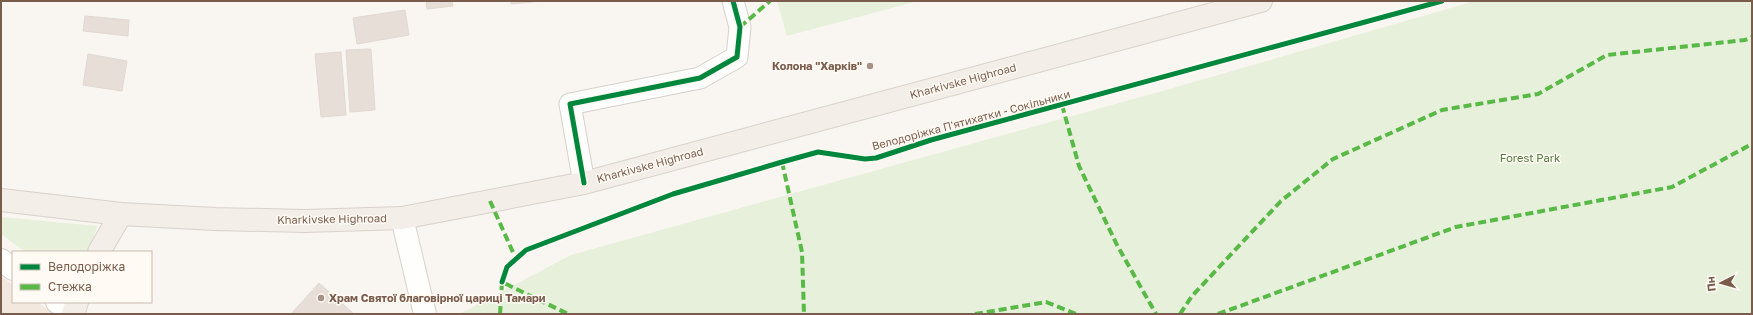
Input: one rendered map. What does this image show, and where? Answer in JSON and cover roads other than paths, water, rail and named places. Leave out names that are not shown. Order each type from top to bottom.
[{"type":"main road","name":"Kharkivske Highroad","points":[[1,200],[121,214],[305,221],[402,218],[584,183],[1260,1]]},
{"type":"main road","points":[[100,251],[121,214]]},
{"type":"main road","points":[[73,314],[77,303]]},
{"type":"street","points":[[584,183],[570,104],[700,78],[737,57],[740,27],[733,1]]},
{"type":"street","points":[[402,218],[425,314]]},
{"type":"street","points":[[1,260],[12,268]]},
{"type":"street","points":[[58,303],[73,314]]},
{"type":"place","name":"Колона \"Харків\"","points":[[870,66]]},
{"type":"place","name":"Храм Святої благовірної цариці Тамари","points":[[321,298]]},
{"type":"park label","name":"Forest Park","points":[[1530,158]]}]
